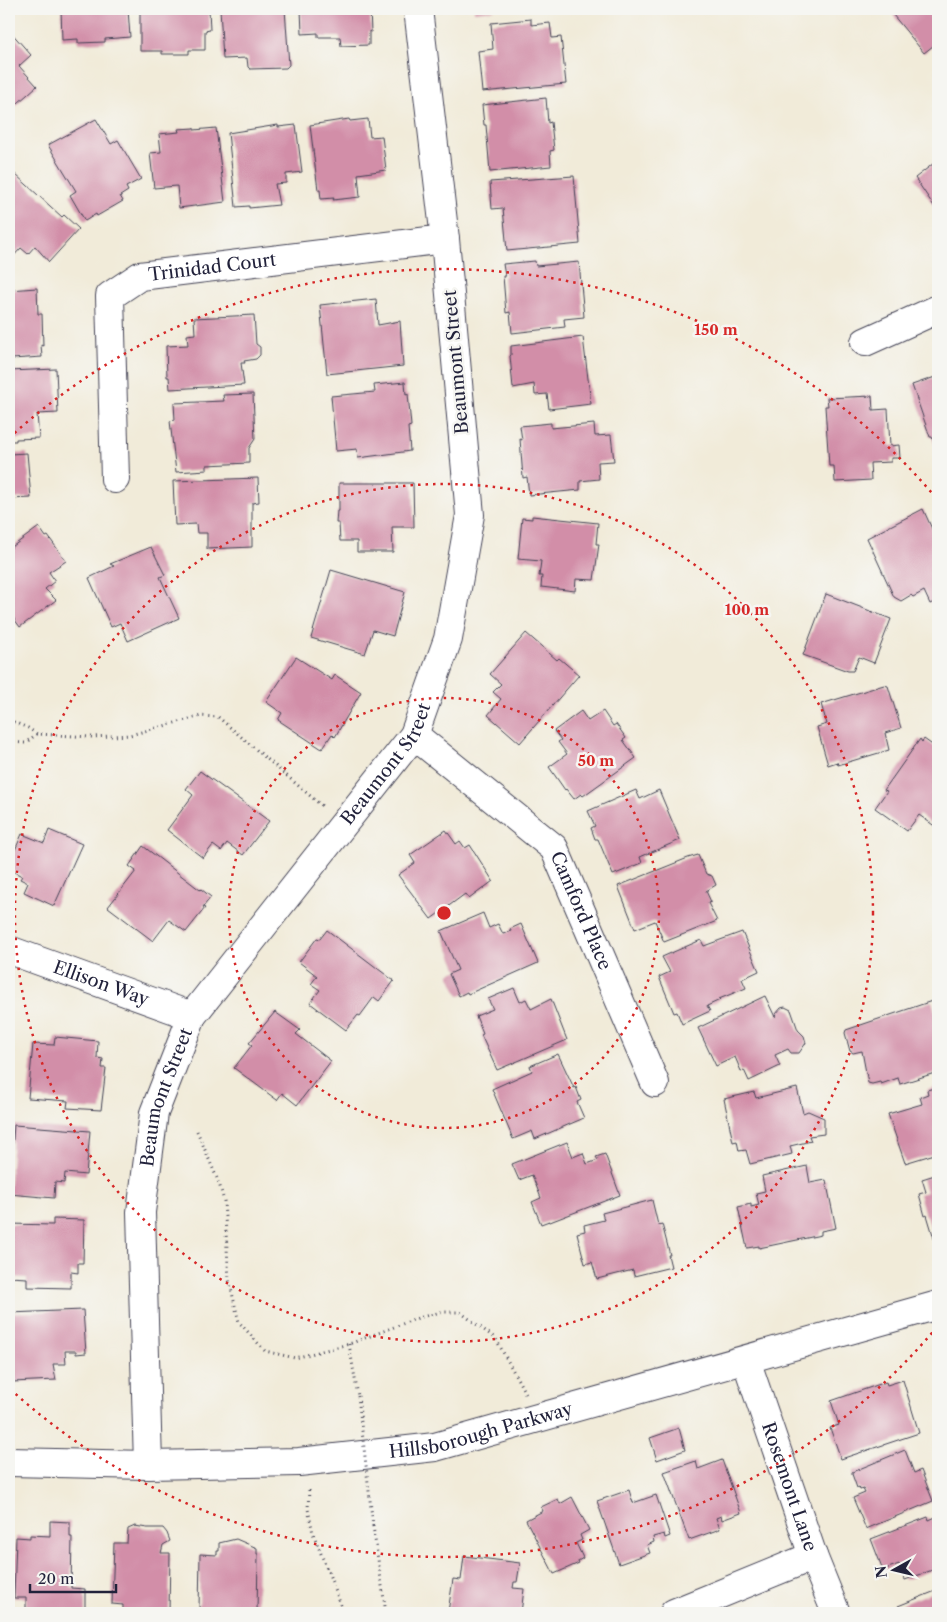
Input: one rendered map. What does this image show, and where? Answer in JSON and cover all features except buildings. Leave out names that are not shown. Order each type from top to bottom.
[{"type":"street","name":"Beaumont Street","points":[[148,1465],[141,1212],[154,1113],[192,1016],[414,735],[448,639],[470,515],[445,239],[418,9]]},
{"type":"street","name":"Trinidad Court","points":[[114,479],[110,296],[140,276],[445,239]]},
{"type":"street","points":[[865,342],[938,309]]},
{"type":"street","name":"Camford Place","points":[[414,735],[554,848],[655,1083]]},
{"type":"street","name":"Ellison Way","points":[[9,950],[192,1016]]},
{"type":"street","name":"Hillsborough Parkway","points":[[9,1462],[148,1465],[299,1462],[435,1447],[938,1305]]},
{"type":"street","name":"Rosemont Lane","points":[[746,1360],[813,1556],[836,1613]]},
{"type":"street","points":[[674,1613],[813,1556]]},
{"type":"path","points":[[9,720],[37,734],[92,737],[130,735],[201,716],[218,717],[344,824]]},
{"type":"path","points":[[9,742],[25,743],[37,734]]},
{"type":"path","points":[[197,1131],[219,1183],[224,1201],[229,1280],[239,1322],[265,1351],[295,1358],[349,1344],[441,1312],[460,1312],[496,1339],[526,1394]]},
{"type":"path","points":[[349,1344],[358,1396],[373,1526],[386,1613]]},
{"type":"path","points":[[309,1490],[308,1509],[313,1533],[344,1613]]}]
